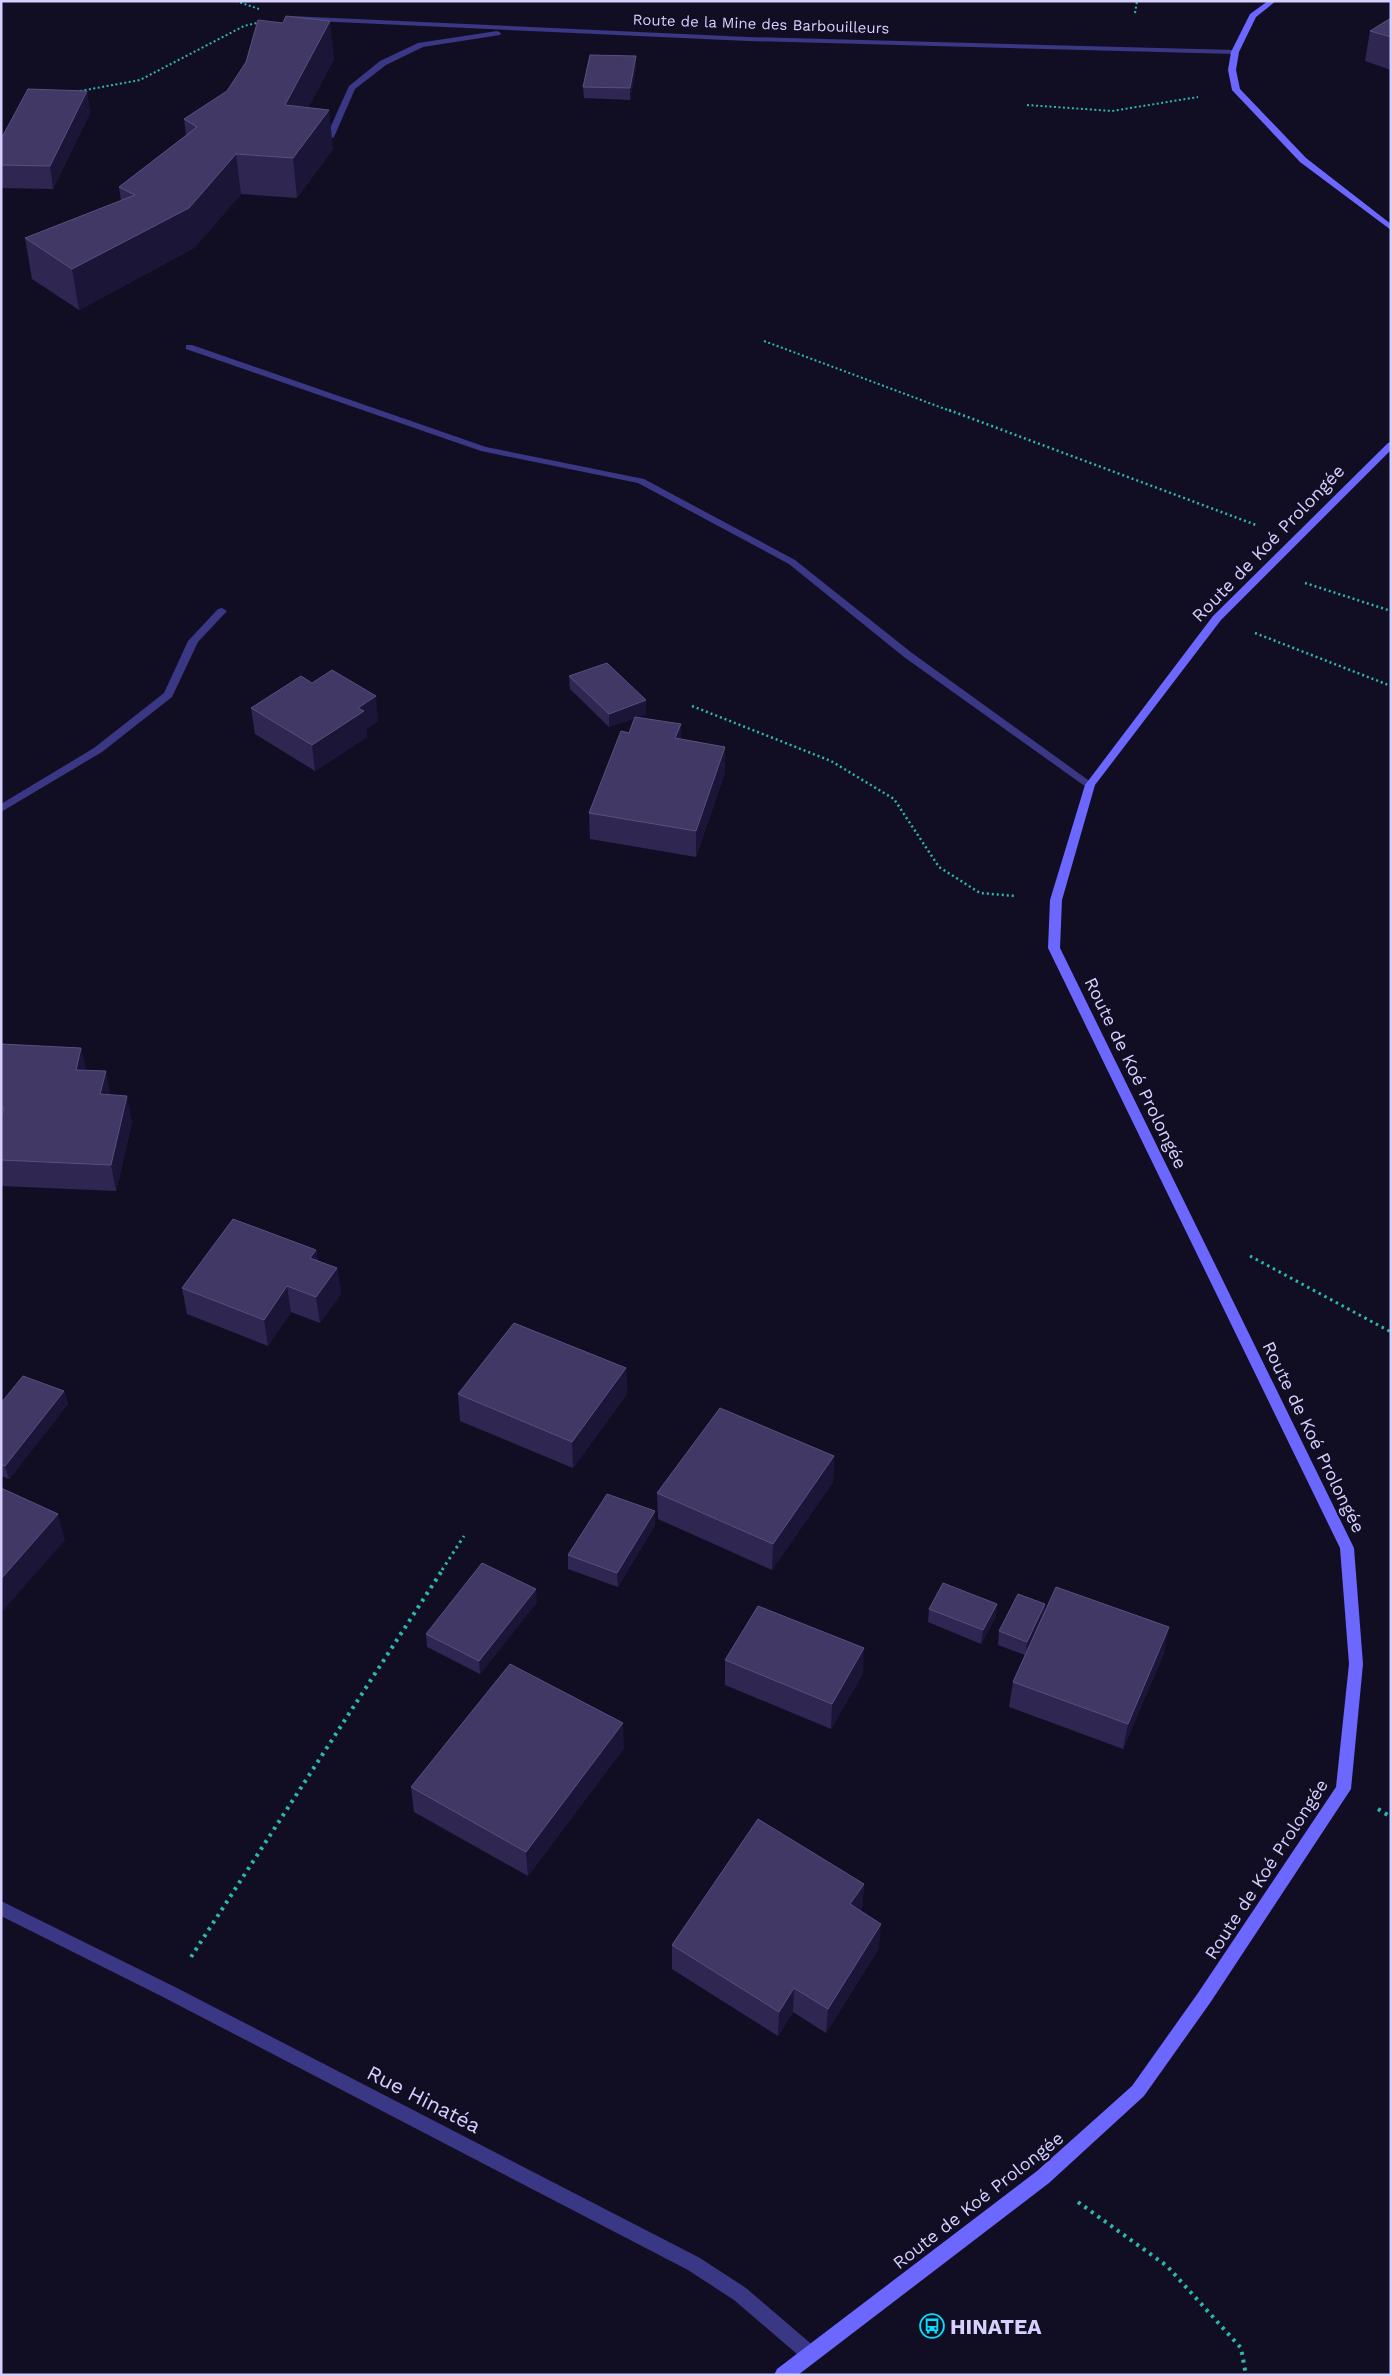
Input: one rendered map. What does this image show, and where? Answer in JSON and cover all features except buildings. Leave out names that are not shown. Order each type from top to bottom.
[{"type":"street","points":[[1273,1],[1254,16],[1235,52],[1232,70],[1236,90],[1303,160],[1391,228]]},
{"type":"street","name":"Route de la Mine des Barbouilleurs","points":[[286,18],[748,39],[1235,52]]},
{"type":"street","points":[[330,138],[352,88],[383,63],[421,45],[527,29]]},
{"type":"street","points":[[190,348],[484,450],[641,481],[792,562],[908,655],[1090,785]]},
{"type":"street","name":"Route de Koé Prolongée","points":[[783,2375],[1043,2177],[1138,2090],[1204,1998],[1343,1789],[1356,1664],[1347,1548],[1054,948],[1056,900],[1090,785],[1217,618],[1391,445]]},
{"type":"street","points":[[1,809],[98,750],[168,695],[193,641],[222,611]]},
{"type":"street","name":"Rue Hinatéa","points":[[1,1908],[169,1992],[694,2264],[740,2294],[810,2354]]},
{"type":"path","points":[[76,92],[140,80],[244,26],[286,18]]},
{"type":"path","points":[[1027,105],[1112,111],[1236,90]]},
{"type":"path","points":[[764,341],[1294,540]]},
{"type":"path","points":[[1267,570],[1391,611]]},
{"type":"path","points":[[1217,618],[1391,686]]},
{"type":"path","points":[[692,706],[831,761],[894,799],[939,867],[980,893],[1056,900]]},
{"type":"path","points":[[1247,1254],[1391,1332]]},
{"type":"path","points":[[169,1992],[464,1536]]},
{"type":"path","points":[[1043,2177],[1167,2266],[1240,2348],[1246,2375]]},
{"type":"place","name":"HINATEA","points":[[932,2326]]}]
